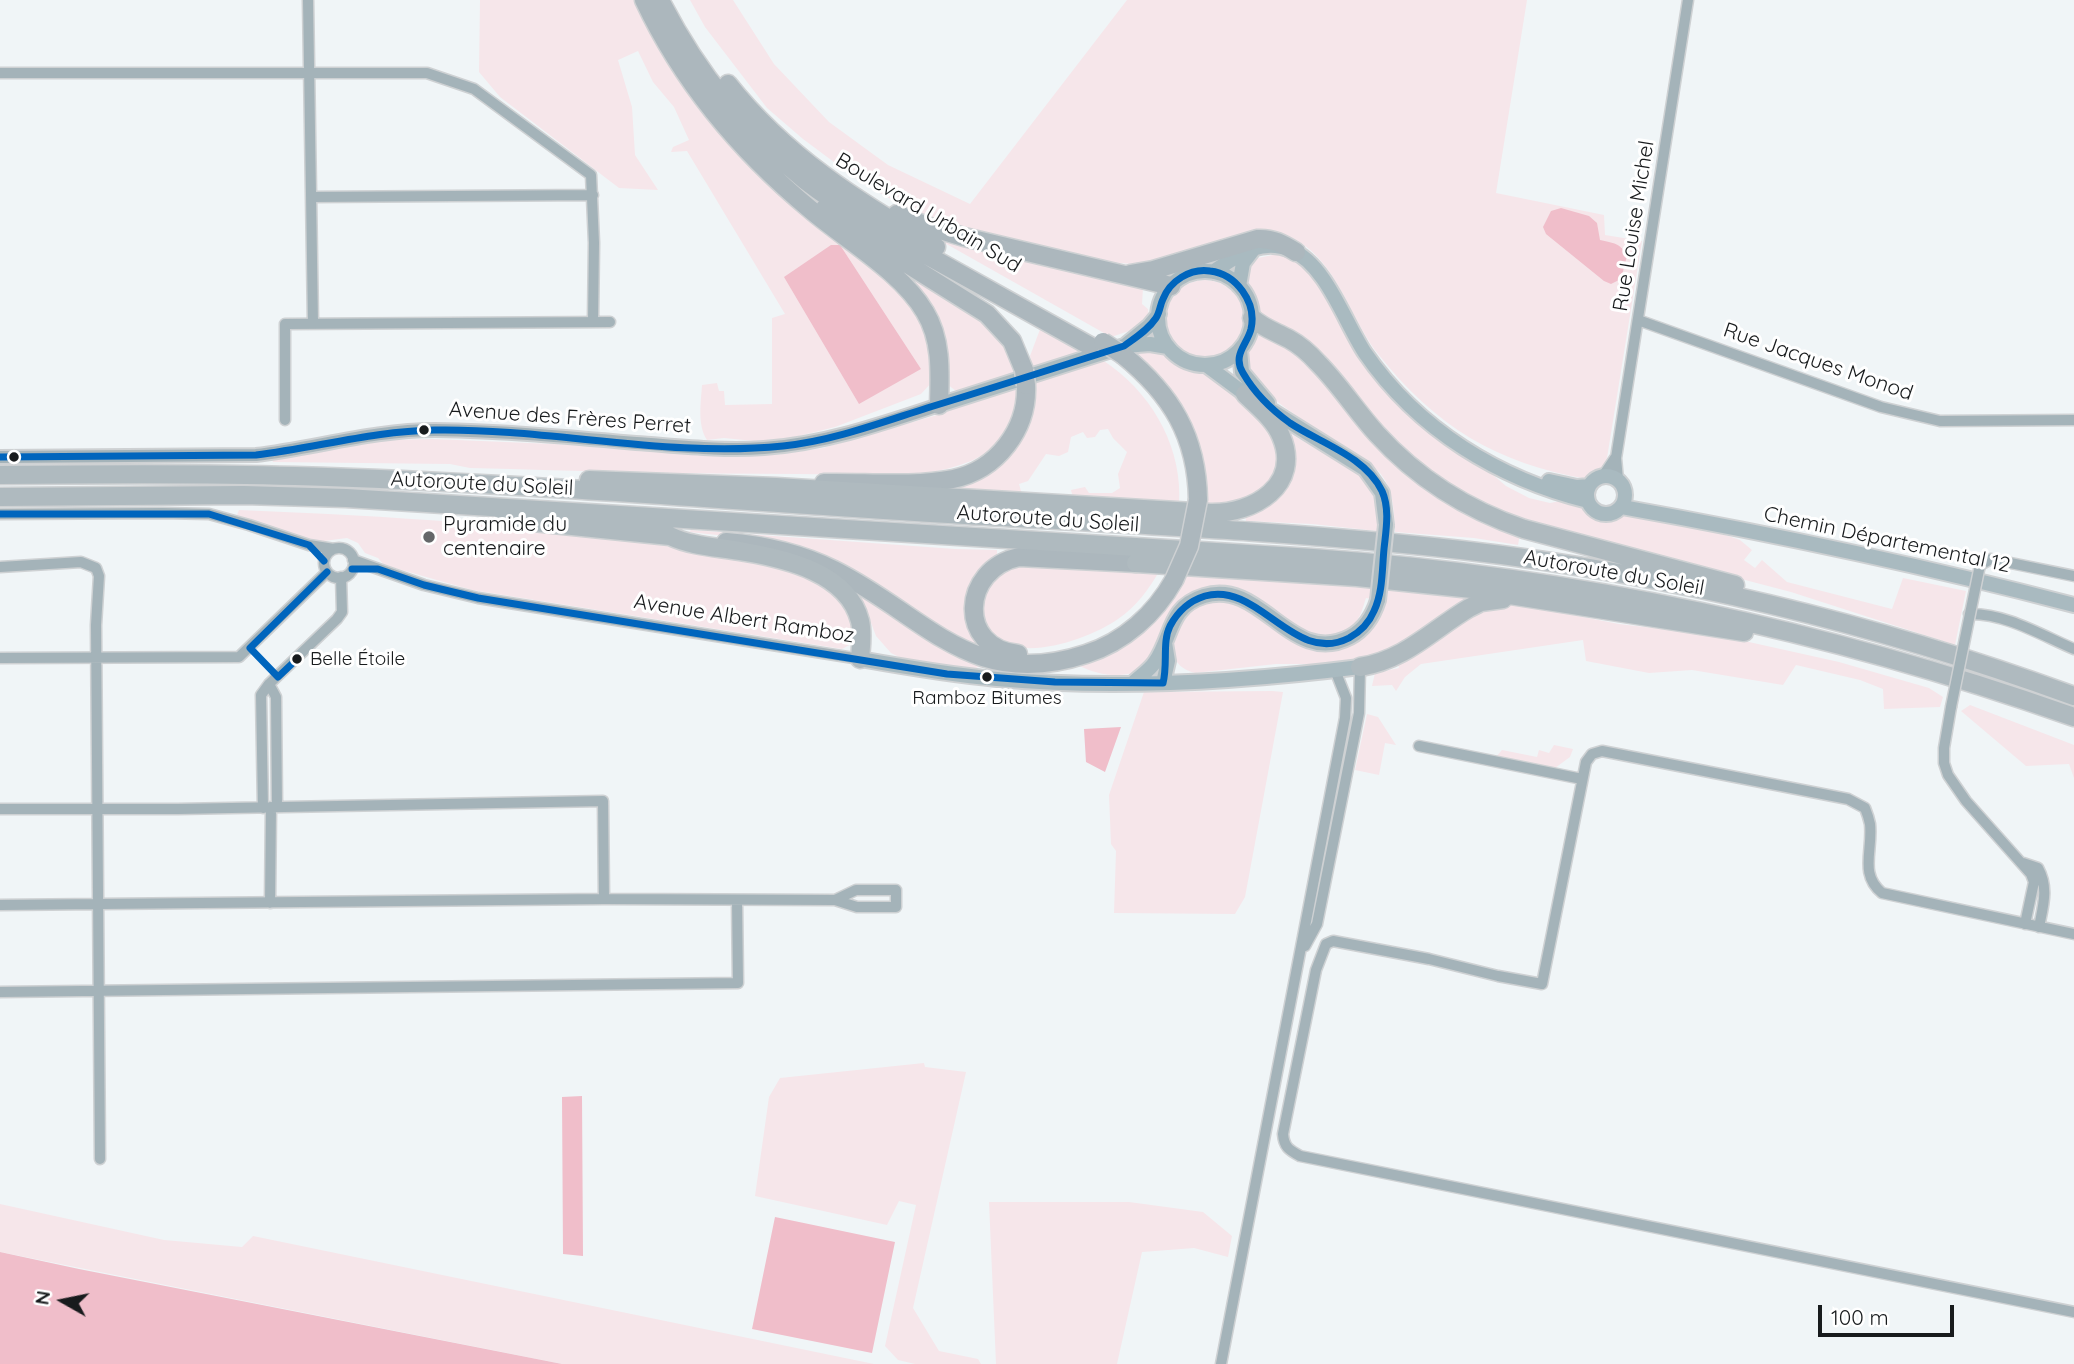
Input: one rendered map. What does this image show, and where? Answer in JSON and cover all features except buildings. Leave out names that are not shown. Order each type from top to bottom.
[{"type":"highway","points":[[644,0],[678,62],[742,146],[811,210],[894,276],[919,302],[929,319],[938,346],[939,405]]},
{"type":"highway","points":[[652,0],[697,75],[738,129],[758,150],[798,187],[838,218],[993,319],[1015,347],[1025,378],[1025,406],[1013,437],[995,458],[969,473],[953,479],[928,481],[789,483],[776,487]]},
{"type":"highway","points":[[447,504],[471,515],[749,544],[803,557],[848,578],[954,645],[988,659],[1019,665],[1056,663],[1107,646],[1132,630],[1161,601],[1192,500],[1182,457],[1166,417],[1141,383],[1110,350],[890,235],[807,181],[766,146],[735,112],[688,49],[660,0]]},
{"type":"highway","name":"Boulevard Urbain Sud","points":[[673,0],[700,46],[743,102],[787,147],[827,180],[881,216],[1110,350]]},
{"type":"highway","points":[[827,180],[927,226],[1117,275],[1171,286]]},
{"type":"highway","points":[[1117,275],[1145,272],[1257,239],[1279,241],[1296,252]]},
{"type":"highway","points":[[1252,318],[1303,348],[1399,456],[1440,489],[1469,506],[1544,535],[1797,601],[1802,614]]},
{"type":"highway","points":[[442,482],[465,474],[776,487],[1234,512],[1255,505],[1269,495],[1281,478],[1285,458],[1284,444],[1278,429],[1245,394]]},
{"type":"highway","name":"Autoroute du Soleil","points":[[0,475],[242,475],[442,482],[1414,545],[1621,574],[1802,614],[1920,645],[2074,696]]},
{"type":"highway","name":"Autoroute du Soleil","points":[[0,497],[244,495],[447,504],[1313,558],[1439,569],[1560,585],[1773,627],[1919,666],[2074,717]]},
{"type":"highway","points":[[670,536],[683,542],[782,560],[828,579],[848,597],[857,612],[862,631],[860,659]]},
{"type":"highway","points":[[1169,580],[1113,630],[1092,642],[1065,650],[1027,654],[999,650],[984,638],[976,622],[974,596],[980,582],[995,566],[1012,559],[1032,557],[1357,577],[1472,589],[1696,623],[1919,666]]},
{"type":"highway","points":[[1360,667],[1401,655],[1481,602],[1502,599],[1547,604],[1559,601]]},
{"type":"main road","points":[[1213,272],[1239,253],[1272,246],[1296,252],[1311,263],[1352,332],[1384,377],[1415,410],[1490,465],[1536,486],[1588,501]]},
{"type":"main road","points":[[1239,286],[1243,263],[1253,250]]},
{"type":"main road","points":[[1159,683],[1165,642],[1171,624],[1195,599],[1210,594],[1227,594],[1242,598],[1291,633],[1308,642],[1321,644],[1341,641],[1360,631],[1370,619],[1378,600],[1386,525],[1382,493],[1369,473],[1245,394],[1206,365],[1188,361],[1168,346],[1161,331],[1161,302],[1171,286],[1187,275],[1200,271],[1227,276],[1239,286],[1249,300],[1252,318],[1249,335],[1240,350],[1224,361],[1206,365]]},
{"type":"main road","points":[[1110,350],[1149,326],[1159,314]]},
{"type":"main road","points":[[1110,350],[1145,344],[1168,346]]},
{"type":"main road","name":"Avenue des Frères Perret","points":[[939,405],[1110,350]]},
{"type":"main road","points":[[1240,350],[1241,368],[1245,376],[1276,412]]},
{"type":"main road","points":[[1457,443],[1547,481],[1577,487],[1590,486]]},
{"type":"main road","points":[[1603,476],[1612,477],[1622,493],[1616,512],[1607,515],[1592,509],[1588,501],[1590,486],[1603,476]]},
{"type":"main road","name":"Chemin Départemental 12","points":[[1622,493],[1691,518],[1987,583],[2074,605]]},
{"type":"main road","name":"Avenue Albert Ramboz","points":[[860,659],[987,678],[1108,685],[1360,667]]},
{"type":"main road","points":[[1161,662],[1190,681]]},
{"type":"main road","points":[[1132,684],[1161,662]]},
{"type":"street","points":[[307,0],[313,323]]},
{"type":"street","name":"Rue Louise Michel","points":[[1622,493],[1616,457],[1688,0]]},
{"type":"street","points":[[0,73],[427,73],[474,89],[591,175],[593,321]]},
{"type":"street","points":[[311,197],[593,195]]},
{"type":"street","name":"Rue Jacques Monod","points":[[1638,320],[1881,407],[1940,421],[2074,420]]},
{"type":"street","points":[[285,420],[285,324],[610,322]]},
{"type":"street","name":"Avenue des Frères Perret","points":[[0,457],[256,455],[369,436],[433,430],[502,432],[715,449],[765,448],[829,438],[939,405]]},
{"type":"street","name":"Rue Louise Michel","points":[[1603,476],[1616,457]]},
{"type":"street","points":[[0,514],[209,514],[309,545],[348,551],[353,564],[341,577],[342,612],[261,695],[270,807]]},
{"type":"street","points":[[309,545],[333,576],[341,577]]},
{"type":"street","points":[[0,659],[239,657],[326,566],[327,554],[334,549]]},
{"type":"street","points":[[2025,925],[2034,882],[2031,874],[1966,801],[1948,775],[1944,763],[1944,748],[1980,565],[1992,559],[2074,576]]},
{"type":"street","points":[[0,567],[81,562],[96,568],[99,576],[97,658],[100,1159]]},
{"type":"street","name":"Avenue Albert Ramboz","points":[[353,564],[478,598],[860,659]]},
{"type":"street","points":[[1969,614],[1985,614],[1999,618],[2074,649]]},
{"type":"street","points":[[1300,956],[1317,924],[1359,713],[1360,667]]},
{"type":"street","points":[[1221,1364],[1346,707],[1346,698],[1335,670]]},
{"type":"street","points":[[270,684],[276,697],[270,807],[270,903]]},
{"type":"street","points":[[1419,746],[1582,779]]},
{"type":"street","points":[[2074,934],[1882,893],[1872,885],[1868,870],[1870,823],[1865,808],[1849,799],[1602,751],[1592,754],[1586,762],[1542,984],[1429,958],[1333,941],[1326,944],[1316,970],[1283,1133],[1288,1150],[1300,1156],[2074,1312]]},
{"type":"street","points":[[0,809],[98,810],[604,801],[604,899]]},
{"type":"street","points":[[2022,863],[2038,868],[2044,879],[2045,894],[2039,927]]},
{"type":"street","points":[[0,905],[604,899],[835,900],[857,907],[896,907],[897,890],[856,890],[835,900]]},
{"type":"street","points":[[0,992],[738,983],[737,900]]},
{"type":"shaded area","points":[[480,0],[639,0],[667,55],[854,253],[902,295],[918,316],[930,343],[933,381],[921,394],[835,427],[791,438],[754,441],[724,438],[707,440],[701,420],[702,385],[717,383],[719,391],[724,391],[725,405],[772,404],[772,318],[785,314],[687,151],[671,152],[673,147],[689,140],[674,107],[653,82],[638,51],[618,60],[632,107],[635,155],[658,190],[619,188],[500,97],[479,72]]},
{"type":"shaded area","points":[[690,0],[733,0],[774,64],[829,122],[888,165],[970,204],[1127,0],[1527,0],[1496,193],[1604,215],[1605,235],[1642,241],[1607,458],[1601,471],[1588,479],[1525,463],[1470,438],[1446,421],[1422,402],[1378,354],[1324,265],[1311,250],[1294,239],[1266,232],[1146,265],[1107,262],[962,228],[910,210],[862,183],[767,108],[705,27]]},
{"type":"shaded area","points":[[1561,208],[1589,216],[1597,223],[1600,240],[1622,248],[1627,256],[1621,279],[1611,284],[1604,281],[1546,234],[1543,227],[1551,211]]},
{"type":"shaded area","points":[[927,233],[1143,288],[1142,304],[1148,309],[1149,319],[1141,327],[1111,337]]},
{"type":"shaded area","points":[[831,245],[840,245],[921,369],[859,404],[784,277]]},
{"type":"shaded area","points":[[1277,254],[1295,260],[1310,272],[1366,365],[1506,486],[1529,498],[1550,503],[1565,500],[1583,507],[1594,517],[1606,520],[1624,512],[1706,528],[1740,540],[1752,550],[1744,560],[1755,568],[1762,560],[1787,582],[1892,609],[1903,578],[1966,591],[1955,645],[1791,592],[1523,522],[1472,501],[1421,467],[1262,316],[1250,288],[1247,270],[1258,258]]},
{"type":"shaded area","points":[[884,261],[942,293],[980,320],[1008,353],[1015,372],[956,391],[947,384],[944,346]]},
{"type":"shaded area","points":[[1197,280],[1213,280],[1227,286],[1238,297],[1244,311],[1244,327],[1238,341],[1227,352],[1213,358],[1197,358],[1183,352],[1172,341],[1166,327],[1166,311],[1172,297],[1183,286]]},
{"type":"shaded area","points":[[1042,324],[1103,360],[1141,394],[1163,427],[1171,446],[1179,485],[1179,505],[1073,498],[1071,490],[1085,487],[1089,493],[1112,493],[1120,488],[1118,474],[1127,452],[1108,429],[1100,430],[1095,437],[1087,438],[1083,432],[1071,437],[1068,452],[1059,456],[1046,454],[1028,481],[1019,484],[1025,494],[922,490],[985,475],[1009,457],[1028,424],[1034,398],[1035,377],[1030,356]]},
{"type":"shaded area","points":[[1259,332],[1288,345],[1314,366],[1394,458],[1520,534],[1518,545],[1474,538],[1395,532],[1390,492],[1378,471],[1279,403],[1261,387],[1249,371],[1247,356]]},
{"type":"shaded area","points":[[1162,349],[1173,361],[1192,370],[1209,373],[1249,405],[1267,425],[1281,454],[1272,483],[1247,503],[1207,507],[1199,461],[1185,417],[1166,385],[1132,352]]},
{"type":"shaded area","points":[[1016,385],[1011,420],[1000,440],[992,448],[971,461],[951,468],[908,475],[470,468],[450,464],[273,462],[272,459],[383,440],[433,439],[625,447],[722,455],[775,455],[823,448],[937,415]]},
{"type":"shaded area","points":[[1291,434],[1357,472],[1379,504],[1377,531],[1246,521],[1245,514],[1293,454]]},
{"type":"shaded area","points":[[239,510],[519,528],[630,541],[763,562],[802,573],[833,590],[846,605],[856,635],[851,644],[842,649],[472,590],[384,565],[378,558],[365,553],[358,543],[347,538],[316,542],[237,515]]},
{"type":"shaded area","points":[[691,530],[997,550],[997,557],[974,577],[966,600],[971,624],[986,649],[984,668],[973,670],[903,659],[891,653],[876,636],[864,604],[848,589],[745,538],[689,532]]},
{"type":"shaded area","points":[[1026,565],[1160,570],[1136,603],[1107,626],[1061,644],[1028,648],[1001,641],[987,625],[984,615],[985,594],[996,576],[1007,568]]},
{"type":"shaded area","points":[[1187,574],[1308,580],[1474,595],[1486,605],[1516,604],[1619,624],[1722,636],[1839,662],[1929,688],[1943,697],[1940,707],[1884,709],[1883,689],[1860,680],[1796,665],[1783,685],[1692,670],[1649,673],[1586,661],[1583,640],[1421,664],[1405,677],[1396,691],[1392,685],[1372,686],[1375,673],[1399,668],[1393,650],[1357,660],[1325,664],[1276,664],[1195,673],[1185,669],[1177,662],[1174,653],[1175,635],[1184,617],[1207,602],[1225,602],[1242,608],[1290,640],[1307,648],[1325,651],[1347,646],[1370,632],[1385,602],[1366,598],[1359,617],[1350,628],[1337,634],[1321,635],[1300,629],[1254,596],[1230,588],[1207,589],[1195,593],[1174,609],[1161,629],[1147,668],[1128,674],[1112,675],[1077,665],[1111,651],[1181,584]]},
{"type":"shaded area","points":[[1144,692],[1283,692],[1245,897],[1235,914],[1114,913],[1116,851],[1111,844],[1109,795]]},
{"type":"shaded area","points":[[1970,705],[2074,745],[2074,778],[2069,764],[2026,766],[1961,711]]},
{"type":"shaded area","points":[[1367,714],[1378,717],[1396,745],[1385,743],[1379,775],[1355,770]]},
{"type":"shaded area","points":[[1121,727],[1105,772],[1086,762],[1084,729]]},
{"type":"shaded area","points":[[1554,745],[1573,749],[1570,757],[1555,768],[1496,757],[1502,750],[1537,757],[1539,750],[1549,753]]},
{"type":"shaded area","points":[[924,1063],[925,1067],[966,1072],[913,1308],[939,1351],[978,1359],[981,1364],[915,1364],[898,1360],[885,1346],[916,1205],[899,1201],[887,1225],[755,1196],[769,1097],[780,1078]]},
{"type":"shaded area","points":[[582,1096],[583,1256],[563,1254],[562,1097]]},
{"type":"shaded area","points":[[989,1202],[1129,1202],[1203,1212],[1232,1236],[1228,1257],[1194,1248],[1142,1252],[1117,1364],[996,1364]]},
{"type":"shaded area","points":[[0,1204],[164,1240],[242,1247],[253,1236],[874,1364],[562,1364],[0,1252]]},
{"type":"shaded area","points":[[775,1217],[895,1242],[872,1353],[752,1329]]},
{"type":"shaded area","points":[[0,1252],[79,1269],[562,1364],[0,1364]]},
{"type":"transit line","points":[[0,457],[256,455],[389,433],[434,430],[522,433],[696,448],[739,449],[801,444],[856,431],[1124,346],[1153,322],[1166,293],[1176,281],[1188,274],[1210,271],[1219,273],[1236,284],[1248,300],[1251,329],[1239,361],[1252,387],[1290,423],[1341,451],[1365,468],[1382,491],[1387,520],[1382,580],[1377,604],[1367,623],[1349,638],[1329,644],[1311,641],[1294,633],[1243,600],[1224,595],[1199,598],[1184,607],[1170,626],[1166,639],[1163,683]]},
{"type":"transit line","points":[[0,514],[209,514],[309,545],[324,561]]},
{"type":"transit line","points":[[352,569],[378,569],[424,585],[478,598],[947,674],[1055,682],[1163,683]]},
{"type":"transit line","points":[[297,659],[278,677],[250,648],[327,572]]},
{"type":"place","name":"Pyramide du centenaire","points":[[429,537]]},
{"type":"place","name":"Belle Étoile","points":[[297,659]]},
{"type":"place","name":"Ramboz Bitumes","points":[[987,677]]}]
